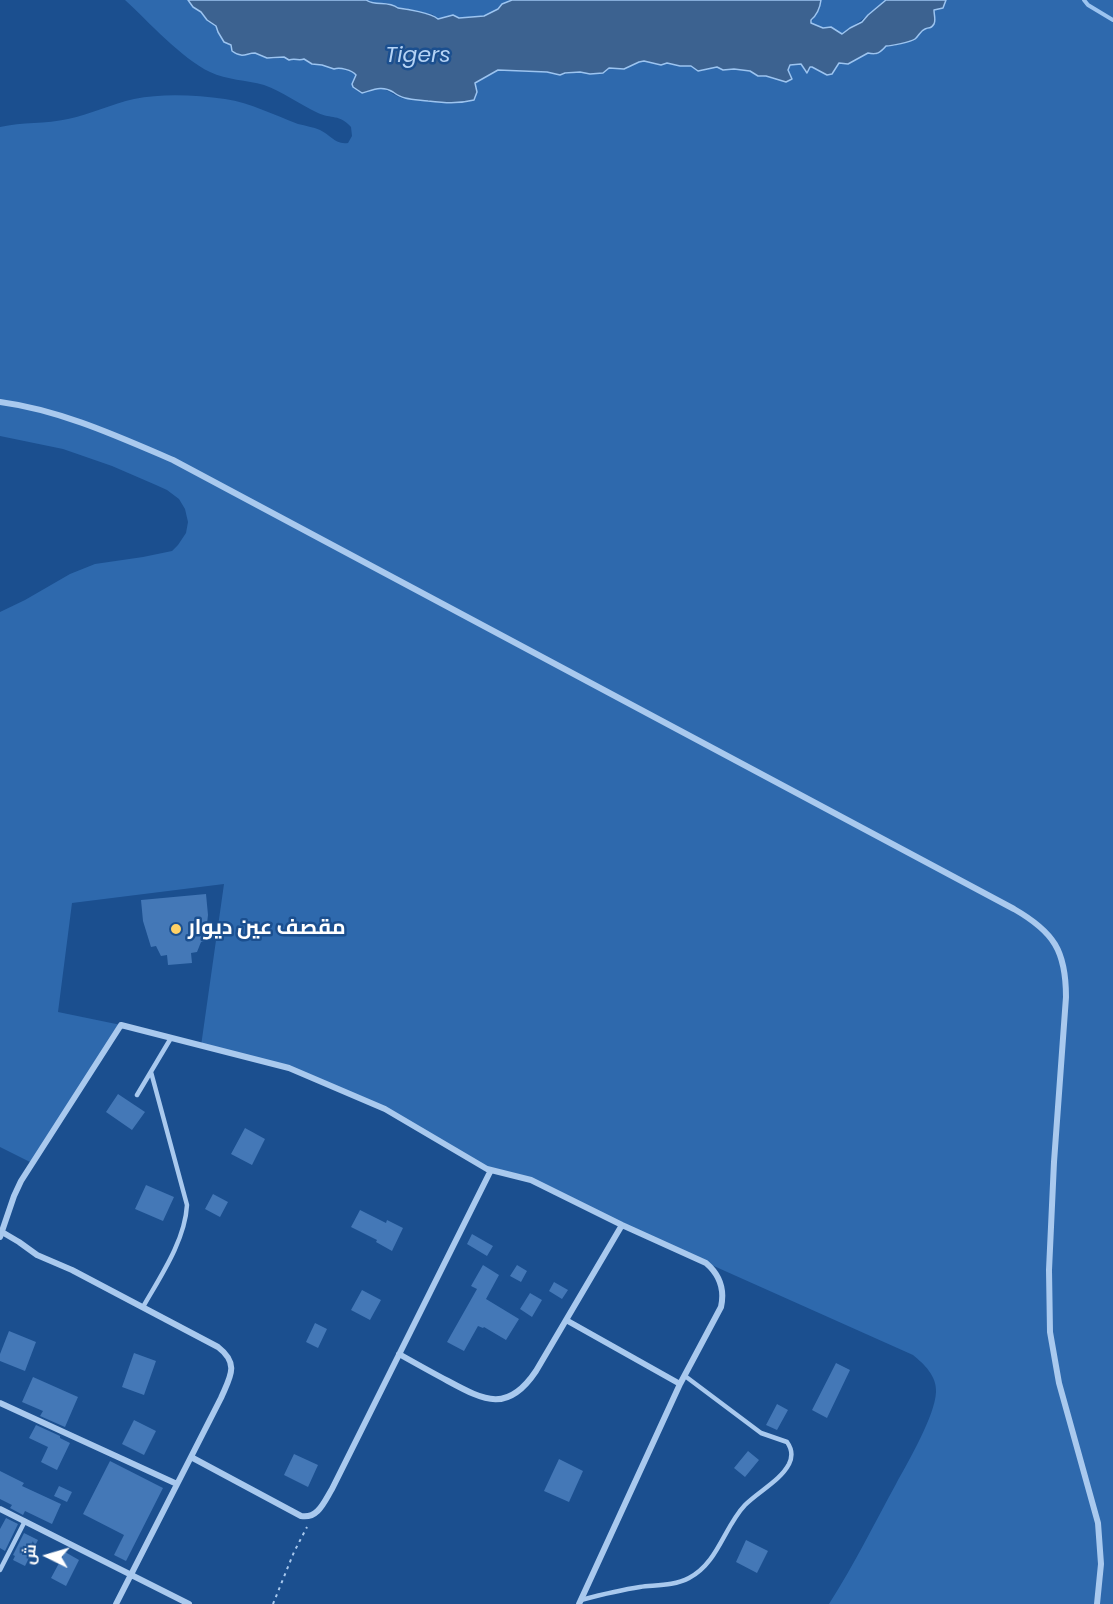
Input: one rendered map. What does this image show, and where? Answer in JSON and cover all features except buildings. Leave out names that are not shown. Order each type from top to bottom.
[{"type":"street","points":[[0,402],[66,417],[173,460],[1004,903],[1027,916],[1046,931],[1064,963],[1066,988],[1053,1162],[1049,1270],[1050,1332],[1059,1383],[1098,1523],[1101,1564],[1096,1604]]},
{"type":"street","points":[[116,1604],[230,1378],[232,1364],[227,1355],[218,1347],[72,1270],[37,1255],[19,1242],[1,1234],[21,1181],[121,1025],[289,1068],[385,1109],[480,1165],[531,1180],[711,1267],[720,1280],[723,1294],[721,1307],[680,1384],[580,1602]]},
{"type":"street","points":[[191,1457],[295,1513],[306,1517],[317,1512],[332,1489],[491,1170]]},
{"type":"street","points":[[399,1354],[474,1395],[487,1399],[503,1398],[518,1392],[530,1380],[622,1225]]},
{"type":"street","points":[[566,1320],[680,1384]]},
{"type":"street","points":[[0,1403],[177,1484]]},
{"type":"street","points":[[0,1509],[189,1604]]},
{"type":"lane","points":[[137,1095],[171,1038]]},
{"type":"lane","points":[[143,1307],[176,1246],[183,1228],[187,1206],[151,1072]]},
{"type":"lane","points":[[580,1602],[637,1587],[666,1585],[692,1576],[713,1554],[742,1508],[776,1479],[790,1462],[792,1451],[787,1442],[762,1433],[685,1376]]},
{"type":"lane","points":[[0,1570],[25,1521]]},
{"type":"path","points":[[273,1604],[294,1552],[312,1516]]},
{"type":"shaded area","points":[[125,0],[188,0],[216,26],[224,41],[231,45],[232,51],[249,55],[255,53],[273,59],[284,57],[304,59],[312,64],[346,69],[356,75],[355,88],[366,92],[379,88],[406,99],[454,104],[476,97],[475,83],[498,70],[547,72],[560,75],[580,72],[591,74],[603,73],[609,68],[624,69],[639,61],[644,61],[661,65],[667,63],[691,66],[700,71],[717,67],[750,71],[762,77],[774,79],[791,75],[788,70],[790,65],[801,64],[805,72],[812,67],[832,73],[839,63],[848,64],[868,53],[875,55],[886,46],[899,44],[912,38],[935,21],[934,10],[944,5],[946,0],[1113,0],[1113,1604],[829,1604],[864,1544],[926,1426],[934,1402],[936,1386],[925,1366],[913,1355],[622,1225],[531,1180],[493,1171],[385,1109],[289,1068],[201,1046],[224,884],[72,903],[58,1012],[121,1025],[32,1163],[0,1147],[0,612],[70,574],[95,564],[172,551],[186,533],[188,522],[185,509],[179,499],[167,490],[112,466],[63,449],[0,436],[0,127],[68,119],[134,99],[180,95],[244,103],[320,130],[340,143],[348,143],[352,136],[351,127],[339,118],[318,113],[264,85],[223,77],[199,66],[177,49]]},
{"type":"shaded area","points":[[366,0],[512,0],[484,16],[459,18],[453,15],[438,19],[432,14],[414,12],[387,3],[373,4]]},
{"type":"shaded area","points":[[821,0],[886,0],[842,34],[831,27],[823,28],[811,23]]},
{"type":"water","name":"Tigers","points":[[188,0],[366,0],[425,13],[438,19],[453,15],[459,18],[484,16],[512,0],[821,0],[811,23],[823,28],[831,27],[842,34],[862,22],[886,0],[946,0],[943,8],[934,10],[933,26],[923,30],[915,39],[886,46],[878,53],[868,53],[848,64],[839,63],[832,74],[827,75],[812,67],[807,73],[801,64],[790,65],[788,70],[792,79],[786,82],[758,76],[750,71],[723,70],[717,67],[698,71],[691,66],[667,63],[661,65],[644,61],[624,69],[609,68],[603,73],[590,74],[580,72],[560,75],[547,72],[498,70],[475,83],[477,92],[474,100],[451,103],[408,99],[385,89],[362,93],[353,87],[356,75],[352,72],[312,64],[304,59],[267,58],[255,53],[239,55],[232,51],[231,45],[224,42],[216,26]]},
{"type":"waterway","points":[[1084,0],[1088,5],[1113,20]]},
{"type":"place","name":"مقصف عين ديوار","points":[[176,929]]}]
